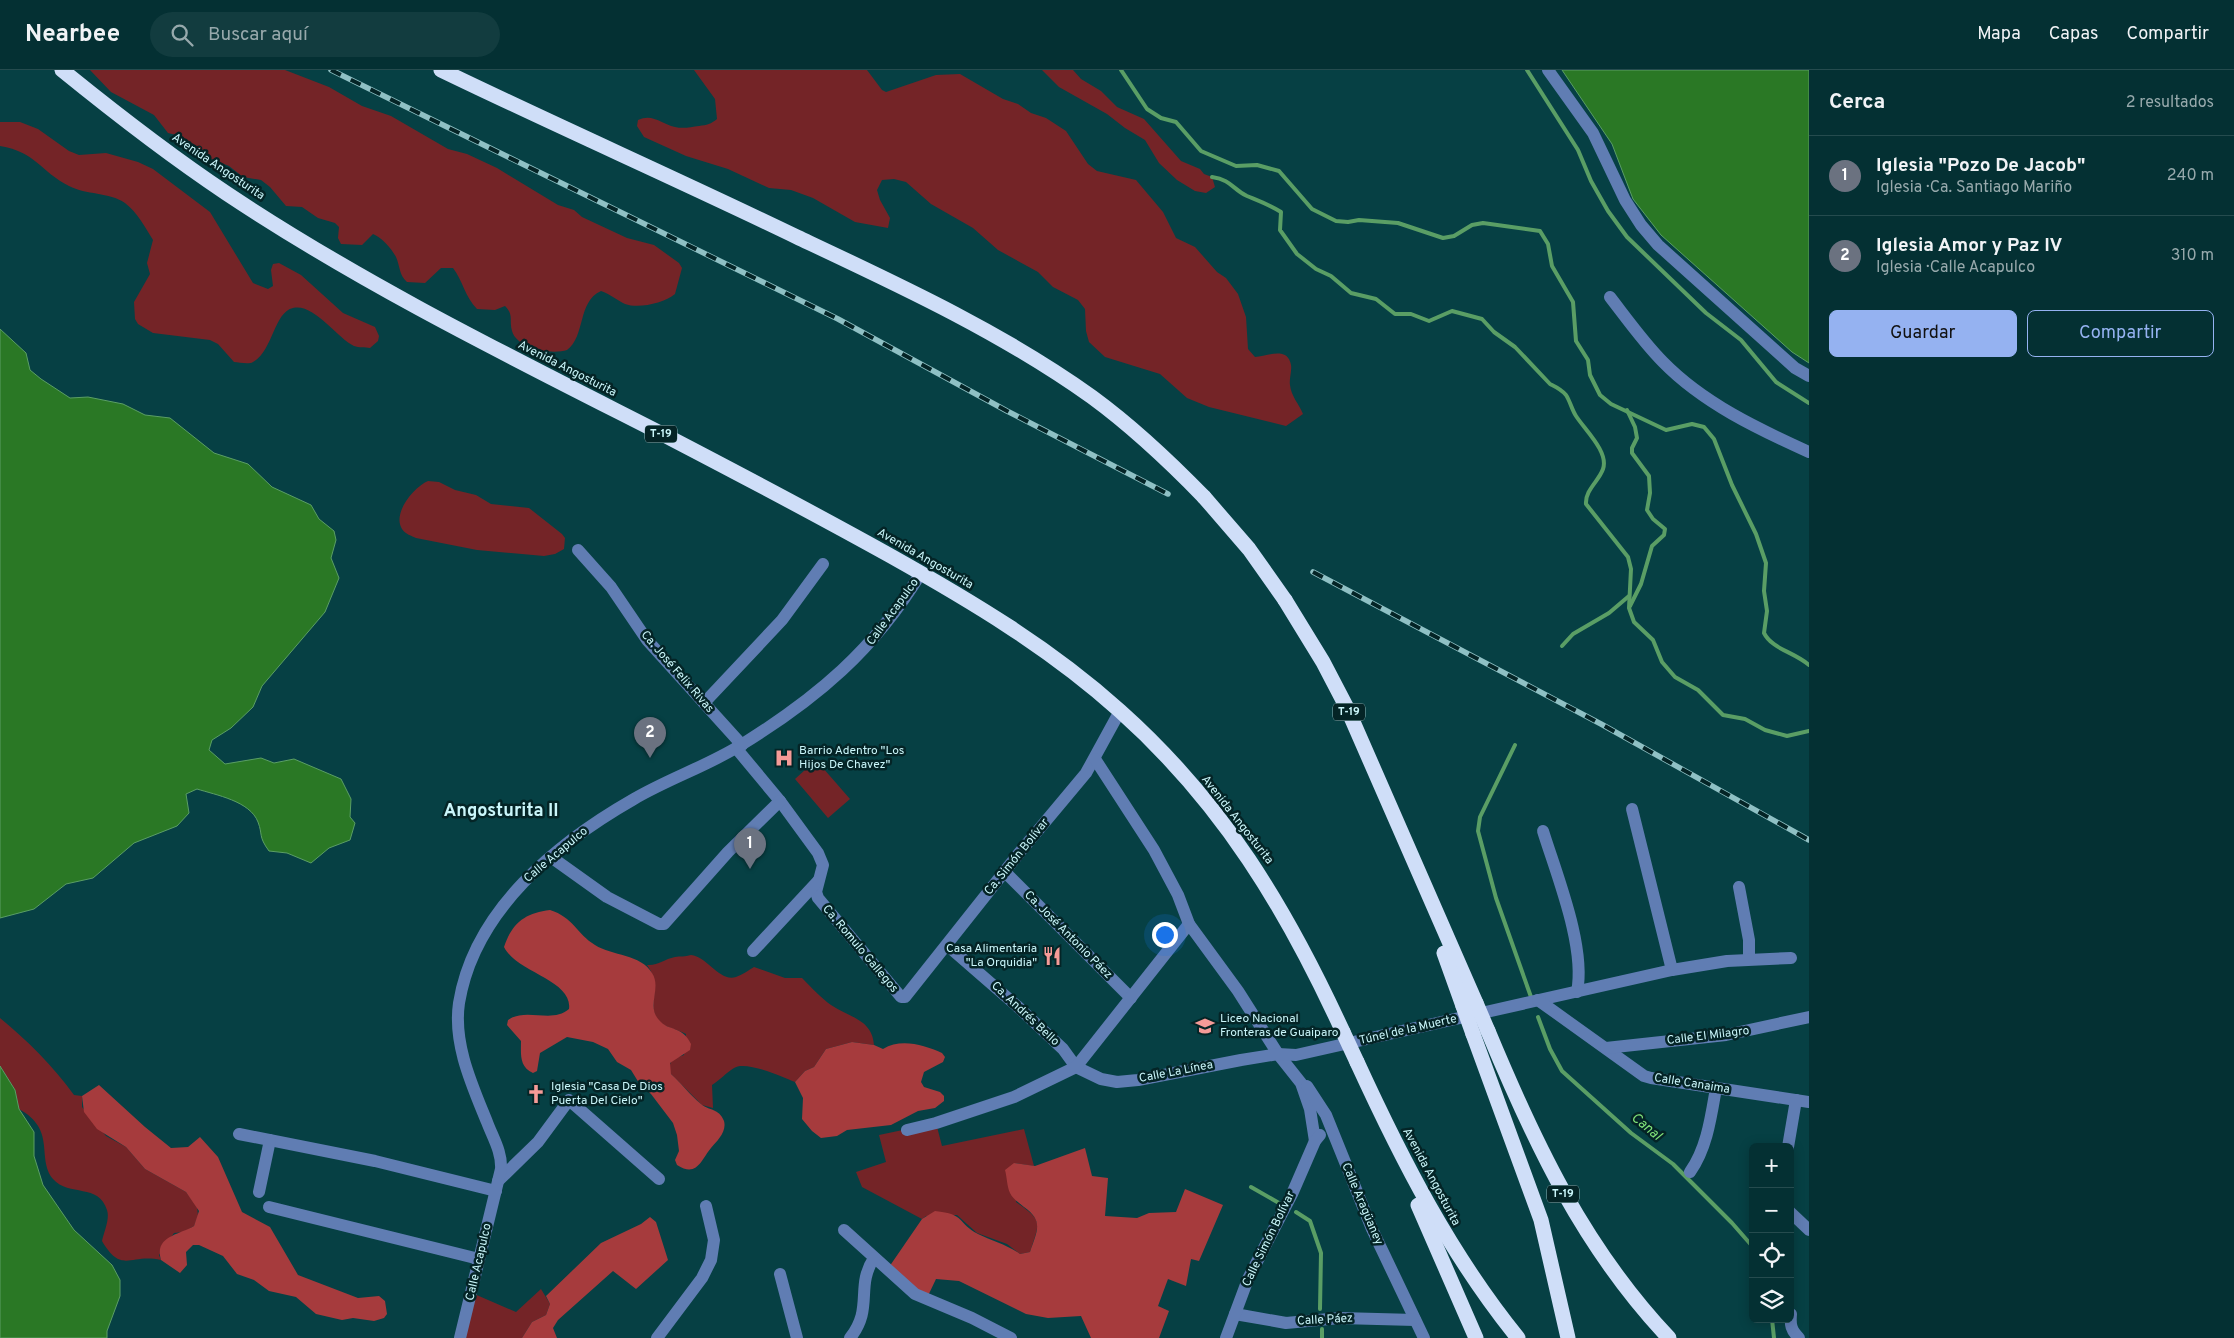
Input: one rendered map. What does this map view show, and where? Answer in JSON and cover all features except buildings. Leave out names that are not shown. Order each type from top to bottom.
[{"type":"highway","name":"Avenida Angosturita","points":[[62,70],[141,132],[226,193],[380,286],[488,345],[788,499],[921,573],[1015,629],[1120,711],[1170,762],[1231,833],[1248,856],[1294,930],[1364,1077],[1438,1224],[1468,1272],[1518,1338]]},
{"type":"highway","name":"T-19","points":[[441,70],[859,266],[988,332],[1056,372],[1100,404],[1162,456],[1204,497],[1249,548],[1323,662],[1347,708],[1402,832],[1481,1032],[1565,1198],[1605,1261],[1669,1338]]},
{"type":"highway","points":[[1481,1032],[1541,1220],[1568,1338]]},
{"type":"highway","points":[[1364,1077],[1476,1338]]},
{"type":"street","points":[[1548,70],[1593,133],[1625,200],[1641,225],[1658,245],[1795,368],[1809,376]]},
{"type":"street","points":[[1610,297],[1662,361],[1678,376],[1746,421],[1809,452]]},
{"type":"street","name":"Ca. José Felix Rivas","points":[[578,550],[603,576],[646,640],[704,703],[739,747]]},
{"type":"street","points":[[704,703],[782,620],[823,564]]},
{"type":"street","name":"Calle Acapulco","points":[[460,1338],[497,1186],[501,1161],[499,1151],[463,1056],[458,1027],[459,1003],[467,972],[483,936],[513,895],[552,857],[595,823],[634,798],[739,747],[816,694],[861,654],[894,614],[921,573]]},
{"type":"street","name":"Ca. Simón Bolívar","points":[[905,997],[1086,773],[1120,711]]},
{"type":"street","name":"Ca. Romulo Gallegos","points":[[739,747],[809,838],[821,859],[823,865],[816,892],[818,898],[888,983],[901,997],[905,997]]},
{"type":"street","name":"Calle Aragüaney","points":[[1095,758],[1154,850],[1178,895],[1190,924],[1238,991],[1278,1054],[1322,1107],[1372,1229],[1424,1338]]},
{"type":"street","points":[[552,857],[607,897],[659,924],[664,924],[728,852],[780,801]]},
{"type":"street","points":[[1632,810],[1672,970]]},
{"type":"street","points":[[1543,831],[1577,950],[1580,971],[1571,994]]},
{"type":"street","name":"Ca. José Antonio Páez","points":[[1005,872],[1131,998]]},
{"type":"street","points":[[753,951],[818,881]]},
{"type":"street","points":[[1739,887],[1749,940],[1749,959]]},
{"type":"street","points":[[907,1130],[936,1123],[1014,1097],[1076,1067],[1190,924]]},
{"type":"street","name":"Ca. Andrés Bello","points":[[948,946],[1063,1049],[1076,1067]]},
{"type":"street","points":[[1543,1004],[1571,994],[1672,970],[1749,959],[1791,958]]},
{"type":"street","name":"Túnel de la Muerte","points":[[1278,1054],[1296,1055],[1543,1004]]},
{"type":"street","name":"Túnel de la Muerte","points":[[1292,1069],[1543,1004]]},
{"type":"street","name":"Calle Canaima","points":[[1543,1004],[1650,1078],[1803,1101]]},
{"type":"street","name":"Calle El Milagro","points":[[1606,1048],[1726,1035],[1809,1017]]},
{"type":"street","name":"Calle La Línea","points":[[1076,1067],[1101,1079],[1126,1082],[1278,1054]]},
{"type":"street","points":[[1292,1069],[1310,1109],[1315,1141]]},
{"type":"street","points":[[1690,1172],[1706,1136],[1716,1088]]},
{"type":"street","points":[[239,1134],[497,1186],[538,1142],[569,1100],[659,1180]]},
{"type":"street","points":[[1789,1143],[1803,1101]]},
{"type":"street","points":[[1315,1141],[1330,1127]]},
{"type":"street","points":[[259,1192],[270,1140]]},
{"type":"street","name":"Calle Simón Bolívar","points":[[1226,1338],[1248,1279],[1292,1194],[1315,1141]]},
{"type":"street","points":[[269,1206],[480,1259]]},
{"type":"street","points":[[657,1338],[702,1278],[711,1260],[714,1240],[706,1206]]},
{"type":"street","points":[[1794,1216],[1809,1230]]},
{"type":"street","points":[[844,1230],[915,1294],[972,1318],[1011,1338]]},
{"type":"street","points":[[850,1338],[862,1320],[865,1277],[867,1268],[874,1258]]},
{"type":"street","points":[[780,1274],[797,1338]]},
{"type":"street","name":"Calle Páez","points":[[1236,1314],[1286,1323],[1340,1318],[1415,1320]]},
{"type":"street","points":[[1790,1323],[1792,1332],[1799,1338]]},
{"type":"shaded area","points":[[90,70],[285,70],[329,87],[362,106],[391,116],[448,149],[467,154],[497,168],[558,205],[574,210],[582,217],[627,238],[654,245],[679,263],[682,268],[675,294],[658,302],[637,306],[625,304],[601,291],[593,296],[588,303],[577,336],[567,350],[553,352],[528,346],[515,337],[511,327],[510,315],[505,306],[495,310],[477,309],[453,268],[441,268],[425,283],[407,282],[401,273],[394,254],[376,236],[373,234],[362,245],[341,244],[338,238],[339,227],[335,223],[318,218],[302,207],[286,206],[270,187],[261,180],[243,177],[229,166],[201,155],[180,136],[168,133],[154,115],[111,92]]},
{"type":"shaded area","points":[[694,70],[867,70],[882,90],[886,92],[936,75],[960,74],[1003,99],[1046,118],[1066,131],[1088,164],[1097,171],[1136,180],[1163,212],[1176,238],[1195,247],[1217,272],[1226,278],[1238,294],[1246,317],[1248,349],[1255,357],[1281,354],[1289,359],[1291,365],[1291,389],[1303,414],[1286,426],[1209,407],[1187,398],[1160,374],[1105,357],[1089,342],[1086,331],[1085,309],[1078,300],[1053,287],[1038,272],[998,250],[973,228],[931,204],[906,182],[894,179],[882,180],[877,190],[890,218],[888,228],[855,222],[813,198],[791,190],[769,188],[728,169],[686,156],[644,137],[637,126],[638,120],[643,118],[653,118],[670,126],[681,128],[707,125],[717,119],[715,99]]},
{"type":"shaded area","points":[[1042,70],[1073,70],[1081,79],[1101,91],[1117,107],[1144,119],[1181,161],[1200,169],[1204,174],[1212,177],[1215,187],[1206,193],[1195,191],[1177,180],[1159,163],[1145,140],[1107,114],[1059,87]]},
{"type":"shaded area","points":[[1562,70],[1809,70],[1809,363],[1792,352],[1661,235],[1633,199],[1612,144]]},
{"type":"shaded area","points":[[0,122],[20,122],[38,129],[69,151],[79,155],[106,153],[138,162],[153,169],[210,212],[253,283],[268,289],[273,286],[271,270],[273,264],[279,263],[301,275],[343,313],[375,327],[379,336],[378,341],[370,348],[354,346],[317,316],[301,308],[293,308],[287,311],[277,324],[260,357],[249,363],[234,362],[218,344],[210,340],[153,333],[138,324],[135,319],[134,302],[150,274],[147,263],[153,240],[140,220],[119,199],[69,186],[59,181],[22,153],[0,146]]},
{"type":"shaded area","points":[[0,329],[26,353],[30,370],[70,398],[88,397],[123,404],[145,415],[170,418],[214,453],[248,464],[272,487],[311,505],[319,519],[334,531],[336,540],[331,558],[339,578],[325,612],[262,686],[253,707],[231,728],[212,740],[209,750],[225,764],[261,758],[274,763],[294,759],[341,779],[351,799],[350,817],[355,823],[350,840],[329,848],[311,863],[287,853],[269,851],[262,839],[258,822],[248,809],[232,800],[197,789],[186,794],[189,813],[177,826],[134,843],[93,878],[66,884],[34,909],[0,918]]},
{"type":"shaded area","points":[[428,481],[439,482],[455,490],[476,495],[491,504],[529,508],[562,534],[565,538],[564,549],[555,554],[544,556],[477,550],[409,535],[402,529],[400,523],[402,508],[411,495]]},
{"type":"shaded area","points":[[816,760],[850,799],[828,818],[795,779]]},
{"type":"shaded area","points":[[550,910],[570,921],[595,945],[641,962],[652,973],[655,979],[655,1015],[663,1024],[684,1034],[691,1044],[690,1050],[670,1063],[671,1074],[704,1106],[719,1114],[725,1125],[721,1136],[698,1166],[689,1170],[677,1165],[675,1160],[679,1151],[673,1123],[651,1094],[639,1083],[631,1070],[617,1062],[608,1049],[593,1042],[567,1037],[540,1053],[537,1071],[533,1073],[523,1064],[521,1041],[507,1025],[508,1020],[515,1016],[547,1016],[562,1013],[569,1009],[568,999],[554,983],[520,964],[504,947],[511,932],[521,921],[533,914]]},
{"type":"shaded area","points":[[691,955],[703,960],[719,973],[730,978],[736,977],[754,967],[785,978],[802,978],[831,1005],[865,1024],[872,1036],[874,1045],[852,1042],[826,1049],[814,1067],[805,1071],[795,1082],[764,1070],[739,1066],[712,1085],[713,1108],[702,1105],[671,1074],[670,1064],[672,1061],[684,1055],[686,1034],[664,1025],[656,1018],[654,1012],[654,982],[652,973],[647,965],[675,957]]},
{"type":"shaded area","points":[[0,1018],[40,1054],[74,1095],[82,1096],[82,1107],[106,1136],[126,1147],[145,1169],[186,1192],[197,1206],[198,1216],[194,1226],[184,1232],[174,1233],[159,1255],[161,1260],[142,1259],[127,1261],[115,1257],[102,1241],[108,1217],[103,1202],[91,1193],[67,1188],[53,1179],[48,1171],[42,1135],[38,1126],[31,1117],[19,1109],[15,1090],[0,1066]]},
{"type":"shaded area","points":[[852,1042],[874,1045],[883,1049],[905,1043],[928,1047],[942,1053],[945,1057],[943,1062],[924,1072],[921,1082],[924,1087],[940,1092],[944,1096],[944,1101],[935,1108],[918,1111],[891,1125],[847,1130],[837,1136],[821,1138],[802,1119],[803,1098],[795,1082],[805,1071],[814,1067],[826,1049]]},
{"type":"shaded area","points":[[0,1066],[15,1090],[19,1109],[34,1132],[34,1156],[43,1185],[74,1230],[112,1265],[120,1280],[120,1296],[107,1331],[107,1338],[0,1338]]},
{"type":"shaded area","points":[[99,1085],[171,1148],[188,1147],[200,1137],[218,1157],[242,1212],[270,1227],[298,1275],[358,1298],[379,1296],[385,1301],[387,1314],[384,1318],[374,1321],[353,1318],[342,1320],[316,1314],[296,1297],[269,1291],[254,1280],[237,1274],[223,1256],[199,1245],[193,1245],[186,1252],[187,1265],[180,1273],[161,1260],[160,1252],[164,1241],[194,1226],[199,1211],[186,1192],[145,1169],[126,1147],[97,1129],[84,1112],[82,1096]]},
{"type":"shaded area","points":[[936,1123],[942,1146],[1024,1129],[1034,1166],[1014,1163],[1016,1202],[1031,1213],[1037,1222],[1036,1234],[1030,1252],[1020,1254],[1007,1244],[977,1233],[957,1215],[926,1216],[922,1219],[862,1187],[856,1172],[886,1162],[879,1135]]},
{"type":"shaded area","points":[[1085,1148],[1092,1176],[1108,1178],[1105,1216],[1137,1218],[1149,1213],[1176,1212],[1185,1189],[1223,1205],[1199,1261],[1191,1259],[1186,1286],[1168,1279],[1158,1306],[1169,1311],[1159,1338],[1091,1338],[1081,1316],[1048,1318],[1026,1314],[959,1281],[936,1279],[926,1300],[887,1270],[922,1219],[935,1211],[952,1214],[971,1230],[1020,1254],[1030,1252],[1037,1222],[1030,1212],[1011,1195],[1005,1170],[1014,1163],[1035,1166]]},
{"type":"shaded area","points":[[650,1217],[656,1222],[668,1260],[636,1289],[613,1271],[558,1320],[553,1328],[557,1338],[522,1338],[532,1322],[546,1315],[550,1304],[546,1296],[601,1243],[641,1224]]},
{"type":"shaded area","points":[[541,1289],[550,1304],[546,1315],[532,1322],[522,1338],[465,1338],[472,1293],[516,1312]]},
{"type":"waterway","points":[[1121,70],[1147,109],[1161,118],[1176,122],[1201,151],[1236,166],[1257,165],[1279,171],[1312,209],[1336,221],[1348,222],[1359,220],[1398,223],[1443,238],[1454,236],[1472,225],[1483,223],[1540,231],[1548,244],[1552,266],[1573,302],[1576,341],[1588,360],[1590,375],[1600,395],[1611,404],[1666,430],[1692,424],[1704,427],[1714,439],[1732,485],[1756,534],[1766,563],[1764,591],[1767,611],[1764,633],[1772,643],[1809,665]]},
{"type":"waterway","points":[[1527,70],[1578,150],[1591,181],[1608,211],[1627,237],[1706,313],[1741,340],[1776,382],[1809,403]]},
{"type":"waterway","points":[[1212,177],[1228,182],[1247,196],[1281,212],[1280,230],[1297,254],[1316,269],[1331,276],[1351,293],[1376,299],[1395,314],[1411,314],[1429,321],[1452,311],[1482,319],[1494,332],[1515,347],[1550,384],[1566,395],[1576,416],[1595,441],[1603,456],[1603,469],[1588,494],[1586,504],[1628,557],[1631,569],[1629,608],[1634,622],[1653,640],[1662,662],[1675,677],[1698,690],[1723,715],[1745,719],[1765,730],[1787,736],[1809,731]]},
{"type":"waterway","points":[[1627,410],[1635,427],[1637,438],[1632,448],[1632,453],[1649,476],[1650,493],[1647,510],[1653,519],[1665,529],[1664,535],[1652,546],[1641,584],[1630,606]]},
{"type":"waterway","points":[[1562,646],[1573,634],[1609,613],[1629,596]]},
{"type":"waterway","points":[[1515,745],[1480,817],[1478,831],[1496,898],[1531,997]]},
{"type":"waterway","name":"Canal","points":[[1538,1017],[1550,1049],[1562,1071],[1631,1133],[1673,1164],[1749,1242]]},
{"type":"waterway","points":[[1251,1187],[1279,1203]]},
{"type":"waterway","points":[[1296,1212],[1310,1221],[1321,1253],[1320,1309]]},
{"type":"waterway","name":"Canal","points":[[1772,1323],[1774,1338]]},
{"type":"waterway","points":[[1322,1329],[1322,1338]]},
{"type":"railway","points":[[331,70],[838,319],[1007,411],[1168,494]]},
{"type":"railway","points":[[1313,572],[1601,724],[1809,840]]},
{"type":"place","name":"Iglesia Amor y Paz IV","points":[[650,758]]},
{"type":"place","name":"Barrio Adentro \"Los Hijos De Chavez\"","points":[[784,758]]},
{"type":"place","name":"Iglesia \"Pozo De Jacob\"","points":[[750,869]]},
{"type":"place","name":"Casa Alimentaria \"La Orquidia\"","points":[[1052,956]]},
{"type":"place","name":"Liceo Nacional Fronteras de Guaiparo","points":[[1205,1026]]},
{"type":"place","name":"Iglesia \"Casa De Dios Puerta Del Cielo\"","points":[[536,1094]]},
{"type":"district","name":"Angosturita II","points":[[501,811]]}]
